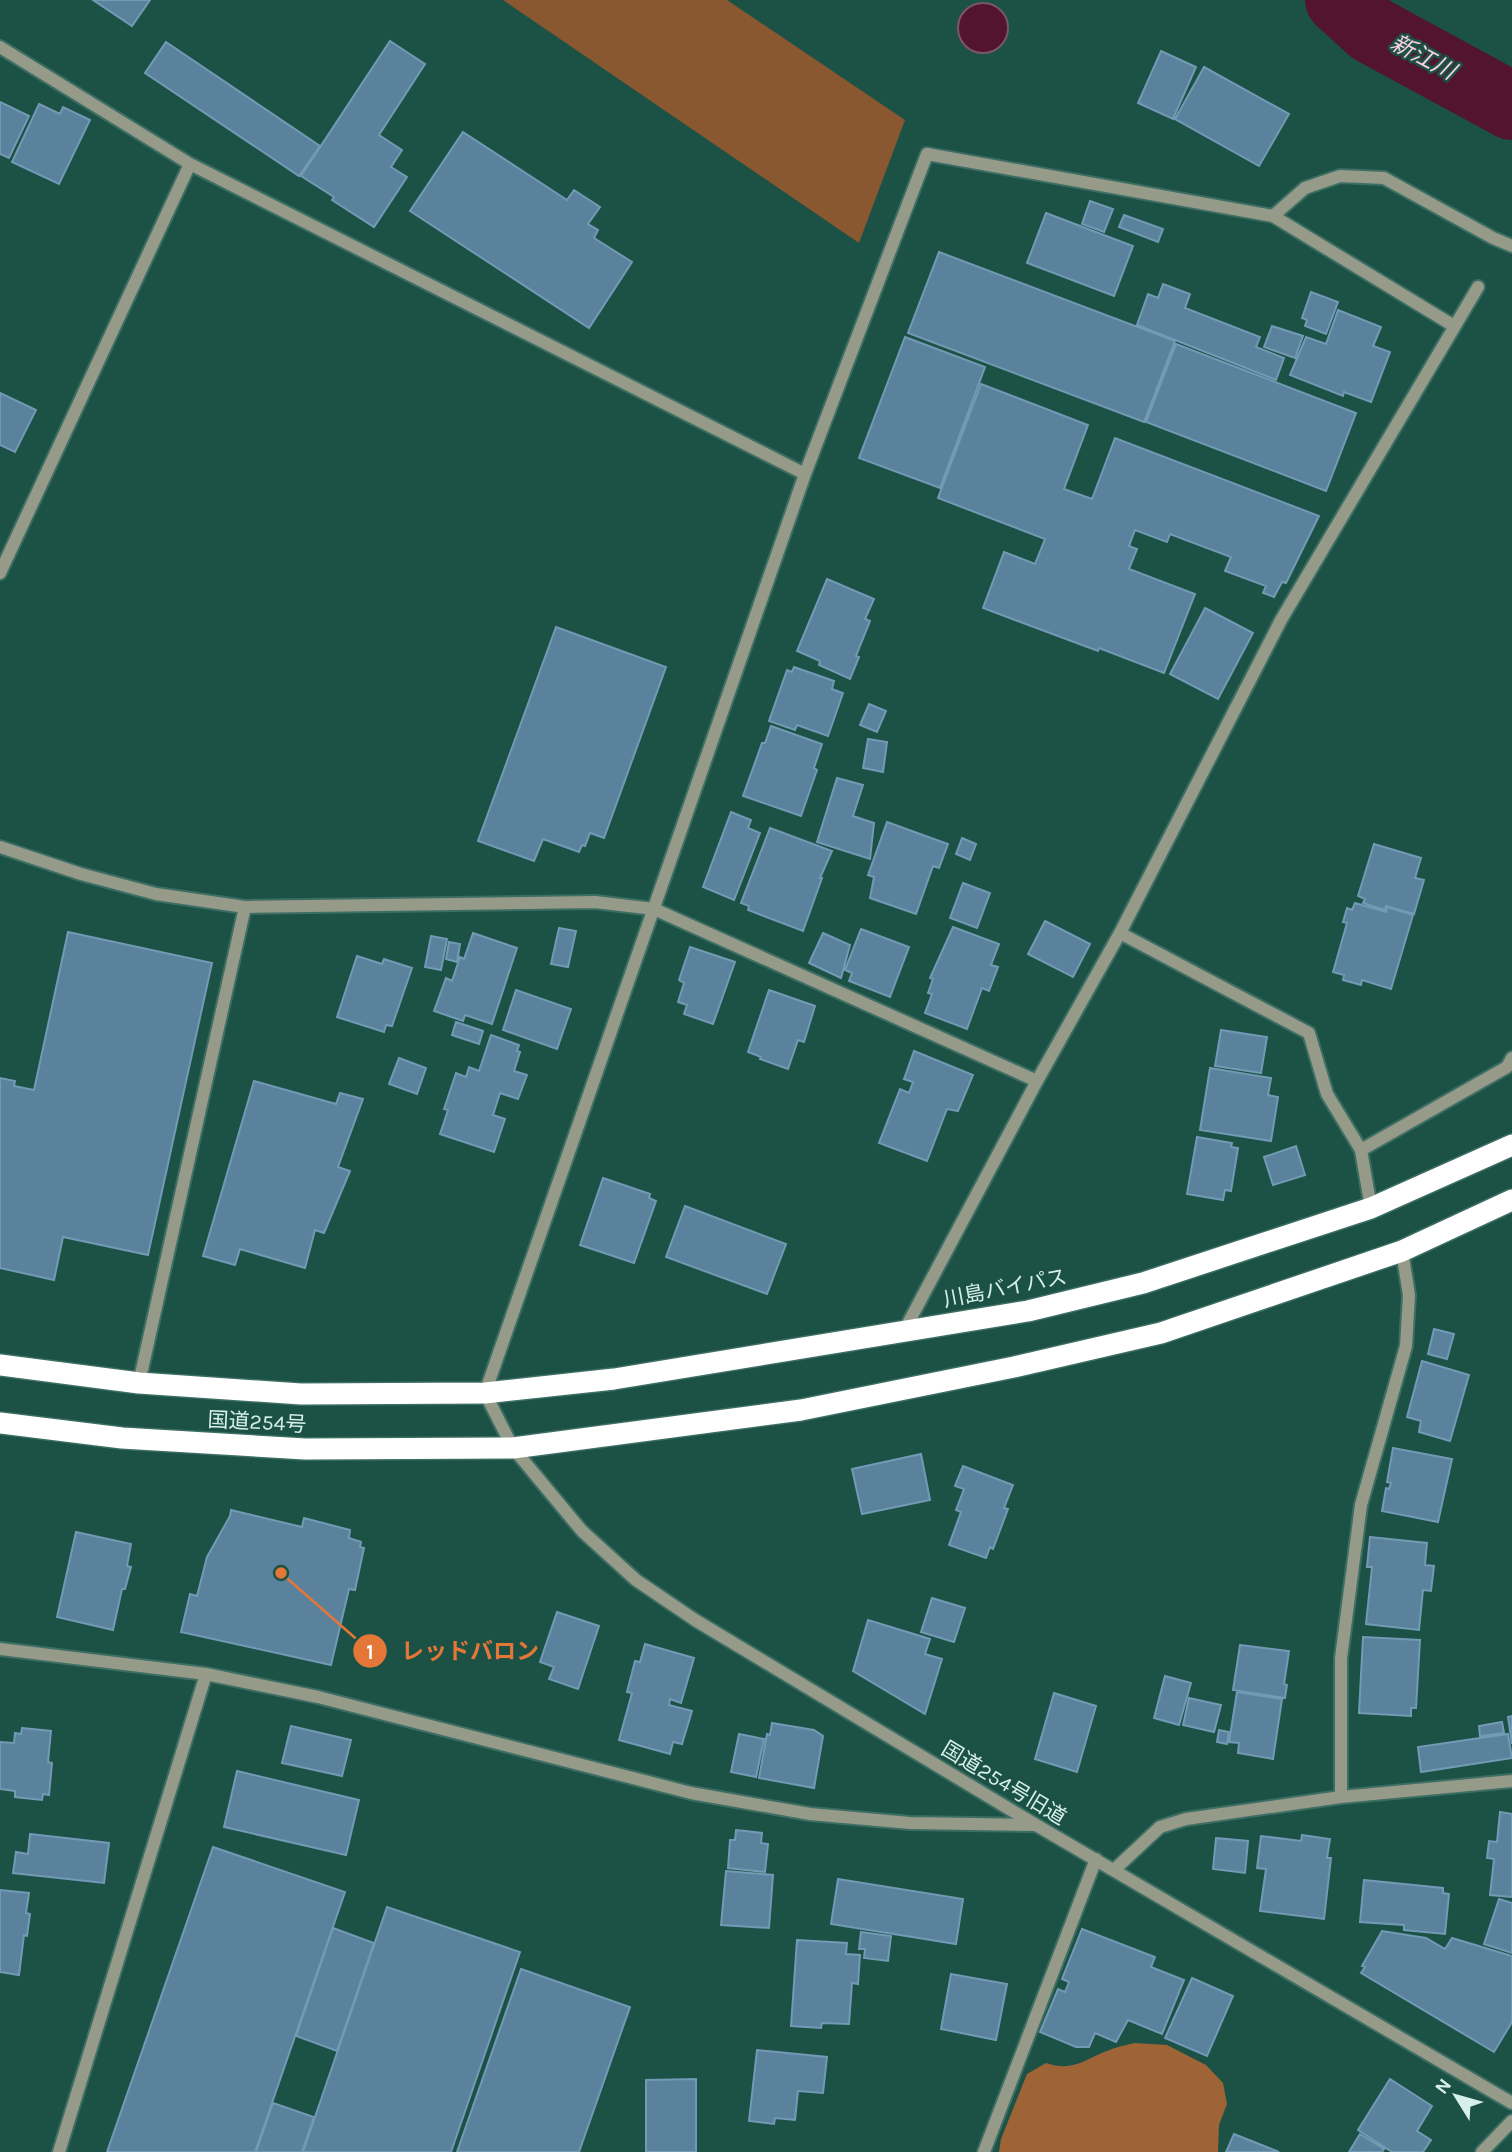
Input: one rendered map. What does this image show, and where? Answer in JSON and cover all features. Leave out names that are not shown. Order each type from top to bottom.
[{"type":"highway","name":"川島バイパス","points":[[485,1393],[614,1379],[1028,1311],[1143,1283],[1371,1208],[1512,1145]]},
{"type":"highway","points":[[513,1448],[801,1410],[1014,1367],[1161,1333],[1402,1251],[1512,1200]]},
{"type":"highway","name":"国道254号","points":[[0,1365],[139,1383],[301,1394],[485,1393]]},
{"type":"highway","name":"国道254号","points":[[0,1423],[122,1438],[305,1449],[513,1448]]},
{"type":"street","points":[[0,47],[190,164],[805,474]]},
{"type":"street","points":[[485,1393],[805,474],[927,154],[1273,216],[1454,326]]},
{"type":"street","points":[[0,573],[190,164]]},
{"type":"street","points":[[1273,216],[1305,188],[1340,176],[1384,178],[1512,246]]},
{"type":"street","points":[[904,1331],[1037,1081],[1120,933],[1281,620],[1478,287]]},
{"type":"street","points":[[0,847],[81,874],[156,894],[245,906],[595,902],[654,909],[1037,1081]]},
{"type":"street","points":[[139,1383],[245,906]]},
{"type":"street","points":[[1120,933],[1309,1033],[1327,1094],[1361,1150],[1371,1208]]},
{"type":"street","points":[[1361,1150],[1507,1067],[1512,1058]]},
{"type":"street","points":[[1341,1797],[1341,1658],[1361,1505],[1406,1346],[1409,1295],[1402,1251]]},
{"type":"street","name":"国道254号旧道","points":[[485,1393],[513,1448],[582,1531],[636,1580],[695,1620],[1036,1825],[1512,2103]]},
{"type":"street","points":[[0,1649],[206,1674],[318,1697],[705,1795],[810,1814],[910,1823],[1036,1825]]},
{"type":"street","points":[[59,2152],[206,1674]]},
{"type":"street","points":[[1114,1871],[1160,1827],[1186,1819],[1341,1797],[1512,1781]]},
{"type":"street","points":[[984,2152],[1096,1859]]},
{"type":"street","points":[[1482,2152],[1512,2121]]},
{"type":"shaded area","points":[[503,0],[727,0],[905,120],[859,243]]},
{"type":"shaded area","points":[[983,3],[1001,10],[1008,28],[1001,46],[983,53],[965,46],[958,28],[965,10]]},
{"type":"shaded area","points":[[1135,2043],[1167,2045],[1206,2065],[1223,2083],[1227,2104],[1219,2125],[1218,2152],[999,2152],[1001,2139],[1027,2074],[1046,2063],[1071,2066],[1114,2048]]},
{"type":"building","points":[[93,0],[150,0],[132,26]]},
{"type":"building","points":[[390,41],[425,64],[379,135],[402,150],[391,167],[407,177],[374,227],[301,176]]},
{"type":"building","points":[[166,42],[320,146],[299,176],[145,73]]},
{"type":"building","points":[[1161,51],[1196,67],[1173,119],[1138,103]]},
{"type":"building","points":[[1204,67],[1289,114],[1259,166],[1175,119]]},
{"type":"building","points":[[0,102],[29,116],[9,158],[0,154]]},
{"type":"building","points":[[39,104],[60,114],[63,107],[90,120],[59,184],[12,162]]},
{"type":"building","points":[[463,132],[567,200],[574,190],[600,207],[588,224],[598,230],[594,238],[632,262],[589,328],[410,211]]},
{"type":"building","points":[[1090,201],[1113,209],[1104,232],[1082,224]]},
{"type":"building","points":[[1046,213],[1133,246],[1114,296],[1027,263]]},
{"type":"building","points":[[1124,215],[1163,229],[1158,242],[1119,227]]},
{"type":"building","points":[[939,252],[1175,341],[1144,422],[908,333]]},
{"type":"building","points":[[1163,284],[1190,294],[1185,308],[1260,337],[1256,347],[1284,358],[1276,380],[1137,325],[1148,294],[1158,298]]},
{"type":"building","points":[[1311,292],[1338,302],[1326,334],[1305,326],[1307,320],[1302,318]]},
{"type":"building","points":[[1338,310],[1381,327],[1373,346],[1390,352],[1371,402],[1344,392],[1343,396],[1290,375],[1306,337],[1326,344]]},
{"type":"building","points":[[1272,326],[1303,336],[1295,358],[1264,347]]},
{"type":"building","points":[[905,337],[985,367],[940,488],[859,458]]},
{"type":"building","points":[[1176,344],[1356,413],[1326,491],[1146,422]]},
{"type":"building","points":[[981,384],[1088,425],[1064,489],[1092,499],[1115,438],[1319,516],[1286,583],[1282,582],[1274,597],[1263,593],[1266,586],[1225,571],[1231,557],[1170,534],[1167,542],[1135,530],[1129,546],[1137,549],[1129,569],[1195,594],[1164,673],[983,608],[1004,552],[1035,564],[1045,539],[938,498]]},
{"type":"building","points":[[0,393],[36,410],[15,452],[0,445]]},
{"type":"building","points":[[827,579],[874,599],[865,619],[870,621],[850,679],[819,665],[820,661],[797,651]]},
{"type":"building","points":[[1205,608],[1253,633],[1218,699],[1170,674]]},
{"type":"building","points":[[556,627],[666,667],[604,838],[590,833],[585,846],[582,845],[579,852],[543,839],[534,861],[478,841]]},
{"type":"building","points":[[794,667],[834,681],[832,689],[843,693],[828,736],[797,725],[795,730],[769,721],[787,670],[792,672]]},
{"type":"building","points":[[869,704],[886,711],[877,732],[860,725]]},
{"type":"building","points":[[771,726],[822,744],[814,768],[817,770],[801,816],[743,796]]},
{"type":"building","points":[[868,739],[887,742],[883,772],[863,768]]},
{"type":"building","points":[[837,778],[863,785],[853,816],[874,823],[870,859],[817,842]]},
{"type":"building","points":[[731,812],[751,820],[748,828],[760,833],[734,900],[703,887]]},
{"type":"building","points":[[887,822],[948,844],[939,868],[933,866],[916,914],[870,898],[874,877],[868,875]]},
{"type":"building","points":[[770,828],[832,851],[803,931],[748,910],[749,906],[741,903]]},
{"type":"building","points":[[962,838],[976,844],[970,860],[956,854]]},
{"type":"building","points":[[1374,844],[1421,858],[1415,878],[1424,880],[1414,914],[1386,906],[1385,910],[1363,903],[1365,899],[1358,896]]},
{"type":"building","points":[[963,883],[990,893],[977,928],[950,918]]},
{"type":"building","points":[[1355,903],[1386,912],[1387,907],[1413,915],[1391,989],[1362,980],[1361,985],[1343,980],[1344,975],[1333,972],[1347,923],[1343,922],[1347,908],[1352,910]]},
{"type":"building","points":[[1045,921],[1090,944],[1073,977],[1028,954]]},
{"type":"building","points":[[953,927],[999,944],[991,965],[998,967],[989,991],[982,988],[967,1029],[925,1013],[932,994],[928,993],[933,979],[930,978]]},
{"type":"building","points":[[559,928],[576,931],[568,967],[551,964]]},
{"type":"building","points":[[861,929],[909,947],[890,997],[849,981],[852,973],[845,970]]},
{"type":"building","points":[[68,932],[212,963],[148,1255],[63,1237],[54,1280],[0,1268],[0,1078],[15,1081],[14,1086],[34,1090]]},
{"type":"building","points":[[473,933],[517,948],[492,1024],[465,1015],[463,1021],[434,1011],[446,978],[452,981],[460,957],[464,959]]},
{"type":"building","points":[[823,933],[850,945],[841,978],[809,963]]},
{"type":"building","points":[[431,936],[447,939],[441,970],[425,967]]},
{"type":"building","points":[[449,942],[460,944],[457,962],[446,959]]},
{"type":"building","points":[[690,947],[735,962],[713,1024],[684,1014],[687,1005],[678,1002],[684,983],[679,980]]},
{"type":"building","points":[[357,956],[382,964],[384,959],[412,968],[392,1026],[386,1025],[384,1032],[337,1017]]},
{"type":"building","points":[[516,990],[571,1009],[557,1049],[503,1030]]},
{"type":"building","points":[[769,990],[815,1006],[804,1042],[798,1040],[788,1069],[748,1052]]},
{"type":"building","points":[[456,1022],[483,1031],[479,1044],[452,1035]]},
{"type":"building","points":[[1221,1030],[1267,1037],[1261,1073],[1215,1066]]},
{"type":"building","points":[[491,1035],[519,1045],[517,1051],[520,1052],[514,1071],[527,1075],[518,1099],[500,1093],[493,1115],[505,1119],[494,1152],[440,1134],[448,1110],[444,1109],[456,1073],[466,1077],[469,1067],[479,1071]]},
{"type":"building","points":[[914,1051],[973,1075],[958,1111],[947,1109],[927,1161],[879,1143],[900,1089],[909,1093],[913,1082],[904,1079]]},
{"type":"building","points":[[399,1058],[426,1068],[417,1094],[389,1084]]},
{"type":"building","points":[[1210,1068],[1271,1078],[1268,1095],[1278,1097],[1271,1141],[1200,1130]]},
{"type":"building","points":[[254,1081],[336,1104],[340,1093],[363,1099],[338,1167],[350,1171],[324,1233],[315,1230],[305,1268],[240,1249],[235,1265],[203,1256]]},
{"type":"building","points":[[1197,1137],[1232,1143],[1231,1147],[1238,1148],[1231,1191],[1225,1190],[1223,1200],[1187,1194]]},
{"type":"building","points":[[1296,1146],[1305,1175],[1273,1185],[1264,1157]]},
{"type":"building","points":[[603,1178],[650,1194],[649,1198],[656,1201],[634,1263],[580,1245]]},
{"type":"building","points":[[685,1206],[786,1244],[767,1294],[666,1257]]},
{"type":"building","points":[[1434,1329],[1454,1334],[1447,1359],[1428,1354]]},
{"type":"building","points":[[1422,1361],[1469,1375],[1450,1441],[1419,1432],[1421,1421],[1407,1417]]},
{"type":"building","points":[[1393,1448],[1452,1459],[1438,1522],[1382,1511],[1386,1488],[1389,1489],[1391,1483],[1387,1482]]},
{"type":"building","points":[[921,1454],[930,1500],[862,1514],[852,1469]]},
{"type":"building","points":[[963,1466],[1013,1485],[1004,1508],[1008,1509],[993,1549],[990,1547],[986,1558],[949,1545],[961,1512],[956,1510],[964,1489],[955,1486]]},
{"type":"building","points":[[231,1510],[302,1527],[304,1518],[350,1530],[349,1538],[361,1542],[360,1547],[364,1548],[355,1590],[349,1589],[331,1665],[181,1632],[190,1594],[197,1596],[207,1557]]},
{"type":"building","points":[[76,1532],[131,1544],[127,1566],[131,1567],[125,1589],[122,1589],[113,1630],[57,1617]]},
{"type":"building","points":[[1370,1537],[1427,1543],[1425,1565],[1434,1566],[1431,1591],[1423,1590],[1419,1630],[1366,1624],[1372,1567],[1367,1567]]},
{"type":"building","points":[[932,1598],[965,1608],[954,1642],[921,1632]]},
{"type":"building","points":[[557,1612],[599,1626],[578,1689],[549,1679],[554,1667],[540,1662]]},
{"type":"building","points":[[868,1620],[930,1639],[925,1654],[942,1659],[925,1714],[853,1671]]},
{"type":"building","points":[[1363,1637],[1420,1640],[1416,1708],[1411,1708],[1411,1716],[1359,1713]]},
{"type":"building","points":[[645,1644],[694,1658],[681,1703],[670,1699],[669,1705],[692,1711],[682,1744],[673,1742],[670,1754],[619,1740],[632,1693],[627,1692],[635,1661],[640,1662]]},
{"type":"building","points":[[1240,1645],[1289,1651],[1284,1684],[1287,1685],[1285,1698],[1233,1690]]},
{"type":"building","points":[[1165,1676],[1191,1683],[1179,1725],[1154,1718]]},
{"type":"building","points":[[1237,1692],[1282,1699],[1273,1759],[1238,1753],[1239,1743],[1229,1742]]},
{"type":"building","points":[[1054,1693],[1096,1706],[1077,1772],[1035,1759]]},
{"type":"building","points":[[1189,1698],[1221,1705],[1214,1732],[1183,1725]]},
{"type":"building","points":[[1512,1716],[1512,1744],[1508,1717]]},
{"type":"building","points":[[1502,1722],[1504,1733],[1480,1736],[1479,1726]]},
{"type":"building","points":[[772,1723],[814,1730],[823,1736],[814,1788],[759,1778],[767,1734],[770,1735]]},
{"type":"building","points":[[291,1726],[351,1740],[342,1776],[282,1763]]},
{"type":"building","points":[[22,1728],[51,1731],[49,1795],[43,1794],[42,1800],[15,1797],[15,1791],[0,1789],[0,1742],[14,1743],[15,1733],[21,1734]]},
{"type":"building","points":[[1219,1730],[1229,1732],[1227,1744],[1217,1742]]},
{"type":"building","points":[[739,1734],[764,1739],[756,1777],[731,1772]]},
{"type":"building","points":[[1508,1734],[1512,1758],[1421,1772],[1418,1747]]},
{"type":"building","points":[[237,1771],[359,1800],[346,1855],[224,1827]]},
{"type":"building","points":[[1500,1812],[1512,1814],[1512,1897],[1490,1895],[1494,1859],[1487,1858],[1489,1841],[1497,1842]]},
{"type":"building","points":[[736,1830],[762,1833],[761,1843],[768,1844],[765,1872],[728,1868],[730,1840],[735,1840]]},
{"type":"building","points":[[30,1834],[109,1843],[104,1883],[13,1873],[16,1852],[28,1854]]},
{"type":"building","points":[[1302,1835],[1330,1839],[1327,1858],[1331,1858],[1324,1919],[1260,1911],[1266,1869],[1257,1868],[1261,1836],[1301,1841]]},
{"type":"building","points":[[1216,1838],[1248,1841],[1245,1873],[1213,1869]]},
{"type":"building","points":[[213,1847],[345,1892],[255,2152],[107,2152]]},
{"type":"building","points":[[726,1871],[773,1875],[769,1928],[721,1925]]},
{"type":"building","points":[[838,1879],[963,1899],[956,1944],[831,1924]]},
{"type":"building","points":[[1364,1880],[1443,1888],[1443,1893],[1449,1894],[1445,1934],[1404,1930],[1404,1925],[1360,1922]]},
{"type":"building","points":[[0,1890],[29,1893],[26,1913],[30,1914],[27,1936],[24,1935],[19,1975],[0,1972]]},
{"type":"building","points":[[1499,1899],[1512,1903],[1512,1953],[1484,1944]]},
{"type":"building","points":[[387,1907],[520,1952],[451,2152],[303,2152]]},
{"type":"building","points":[[333,1928],[374,1943],[337,2051],[296,2036]]},
{"type":"building","points":[[1082,1929],[1155,1957],[1151,1967],[1184,1980],[1162,2034],[1128,2020],[1116,2042],[1095,2033],[1089,2047],[1076,2047],[1040,2032],[1058,1989],[1065,1992],[1069,1982],[1062,1979]]},
{"type":"building","points":[[1382,1931],[1426,1938],[1445,1949],[1452,1938],[1512,1956],[1512,2022],[1494,2052],[1361,1973],[1365,1967],[1362,1966]]},
{"type":"building","points":[[861,1932],[891,1936],[888,1961],[864,1958],[865,1949],[859,1949]]},
{"type":"building","points":[[797,1940],[847,1943],[846,1954],[860,1955],[858,1984],[852,1983],[849,2024],[822,2023],[821,2028],[791,2026]]},
{"type":"building","points":[[521,1969],[630,2007],[579,2152],[457,2152]]},
{"type":"building","points":[[951,1974],[1007,1984],[996,2040],[941,2029]]},
{"type":"building","points":[[1192,1978],[1233,1996],[1207,2056],[1165,2038]]},
{"type":"building","points":[[757,2050],[827,2057],[823,2093],[798,2091],[795,2120],[775,2118],[774,2124],[749,2121]]},
{"type":"building","points":[[696,2079],[696,2152],[646,2152],[646,2080]]},
{"type":"building","points":[[1390,2079],[1432,2106],[1417,2131],[1431,2140],[1423,2152],[1392,2152],[1358,2130]]},
{"type":"building","points":[[273,2103],[314,2117],[302,2152],[256,2152]]},
{"type":"building","points":[[1234,2134],[1279,2152],[1226,2152]]},
{"type":"building","points":[[1360,2134],[1384,2149],[1382,2152],[1349,2152]]},
{"type":"waterway","name":"新江川","points":[[1339,0],[1372,30],[1512,106]]},
{"type":"place","name":"レッドバロン","points":[[281,1573]]}]
